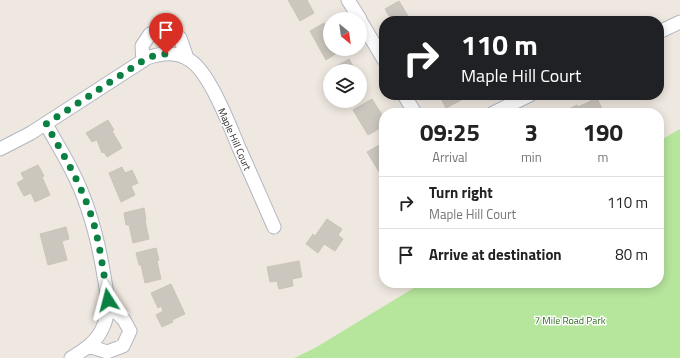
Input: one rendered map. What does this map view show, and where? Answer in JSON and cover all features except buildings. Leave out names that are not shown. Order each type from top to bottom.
[{"type":"street","points":[[348,0],[356,12]]},
{"type":"street","points":[[664,30],[678,24]]},
{"type":"street","points":[[143,61],[142,46],[150,34],[168,28],[180,38],[187,58]]},
{"type":"street","points":[[367,31],[379,51]]},
{"type":"street","name":"Maple Hill Court","points":[[0,149],[12,144],[46,124],[143,61],[159,54],[176,54],[187,58],[198,66],[203,72],[224,112],[274,227]]},
{"type":"street","points":[[503,108],[520,100]]},
{"type":"street","points":[[46,124],[71,169],[88,208],[102,264],[108,304],[104,325],[96,339],[89,346],[71,358]]},
{"type":"street","points":[[89,346],[107,352],[123,346],[130,331],[124,320],[108,304]]},
{"type":"green space","name":"7 Mile Road Park","points":[[680,129],[680,358],[294,358],[315,348],[414,288],[664,288],[664,138]]},
{"type":"route","points":[[108,300],[102,264],[88,208],[71,169],[46,124],[147,58],[159,54],[166,54]]}]
